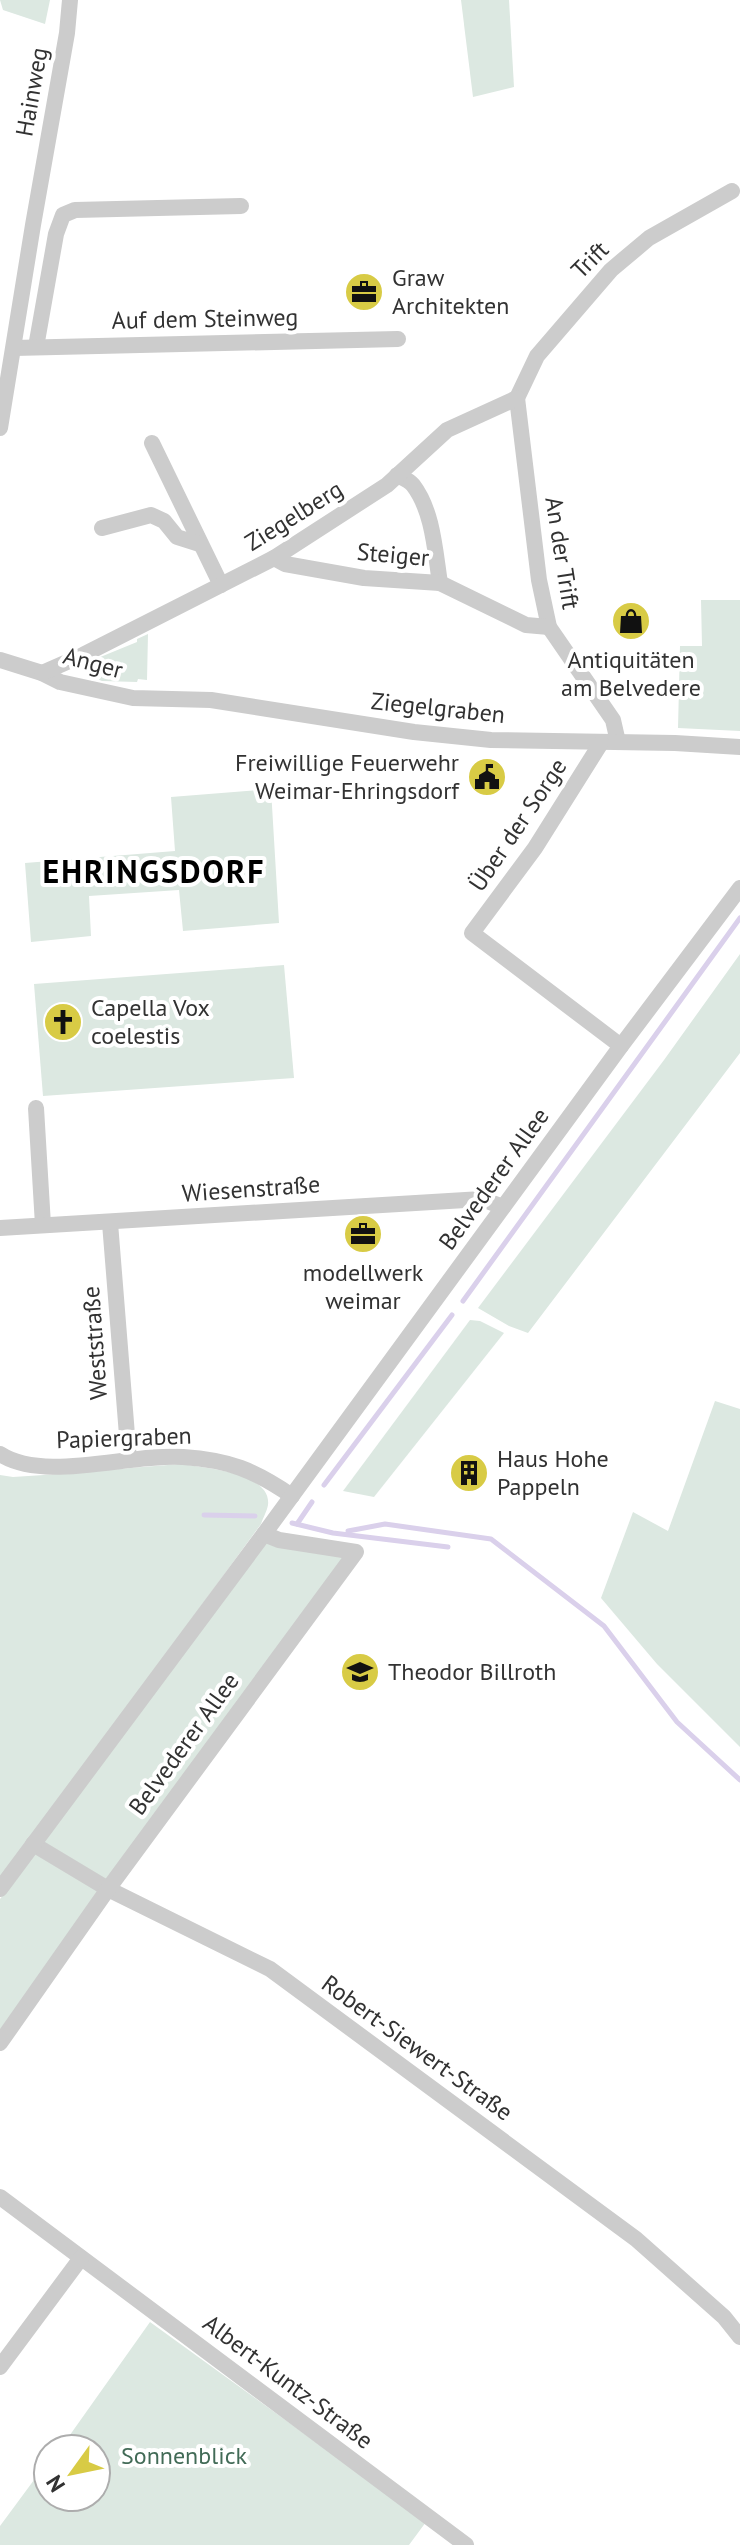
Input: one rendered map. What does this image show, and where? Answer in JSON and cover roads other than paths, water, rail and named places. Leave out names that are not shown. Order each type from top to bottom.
[{"type":"street","name":"Hainweg","points":[[0,428],[70,0]]},
{"type":"street","name":"Trift","points":[[517,398],[537,356],[611,270],[649,238],[732,191]]},
{"type":"street","points":[[36,347],[56,234],[63,215],[75,210],[241,206]]},
{"type":"street","name":"Auf dem Steinweg","points":[[14,348],[398,339]]},
{"type":"street","name":"Ziegelberg","points":[[83,655],[274,558],[387,485],[447,430],[517,398]]},
{"type":"street","name":"An der Trift","points":[[517,398],[539,580],[549,627],[613,720],[610,742]]},
{"type":"street","points":[[152,443],[221,585]]},
{"type":"street","points":[[397,475],[412,482],[422,500],[440,583]]},
{"type":"street","points":[[102,528],[151,515],[164,521],[177,537],[199,544]]},
{"type":"street","name":"Steiger","points":[[274,558],[285,564],[338,574],[440,583],[526,625],[549,627]]},
{"type":"street","name":"Anger","points":[[42,673],[83,655]]},
{"type":"street","name":"Anger","points":[[0,660],[60,682],[133,698]]},
{"type":"street","name":"Ziegelgraben","points":[[133,698],[211,700],[414,732],[491,740],[740,747]]},
{"type":"street","name":"Über der Sorge","points":[[610,742],[472,933],[621,1046]]},
{"type":"street","name":"Belvederer Allee","points":[[0,1889],[740,888]]},
{"type":"street","points":[[36,1108],[43,1225]]},
{"type":"street","name":"Wiesenstraße","points":[[0,1228],[482,1199],[503,1207]]},
{"type":"street","name":"Weststraße","points":[[110,1223],[129,1460]]},
{"type":"street","name":"Papiergraben","points":[[0,1454],[17,1464],[58,1466],[180,1457],[214,1461],[259,1474],[292,1496]]},
{"type":"street","name":"Belvederer Allee","points":[[0,2043],[108,1889],[356,1552],[279,1540],[264,1534]]},
{"type":"street","name":"Robert-Siewert-Straße","points":[[33,1844],[108,1889],[270,1969],[636,2239],[724,2317],[740,2337]]},
{"type":"street","name":"Albert-Kuntz-Straße","points":[[0,2197],[466,2545]]},
{"type":"street","points":[[0,2367],[81,2258]]},
{"type":"waterway","points":[[463,1301],[740,918]]},
{"type":"waterway","points":[[324,1485],[452,1315]]},
{"type":"waterway","points":[[297,1524],[312,1502]]},
{"type":"waterway","points":[[204,1515],[255,1516]]},
{"type":"waterway","points":[[292,1523],[333,1533],[448,1547]]},
{"type":"waterway","points":[[348,1531],[385,1524],[491,1539],[604,1626],[677,1722],[740,1780]]},
{"type":"place","name":"Graw Architekten","points":[[364,292]]},
{"type":"place","name":"Antiquitäten am Belvedere","points":[[631,621]]},
{"type":"place","name":"Freiwillige Feuerwehr Weimar-Ehringsdorf","points":[[487,777]]},
{"type":"place","name":"Capella Vox coelestis","points":[[63,1022]]},
{"type":"place","name":"modellwerk weimar","points":[[363,1234]]},
{"type":"place","name":"Haus Hohe Pappeln","points":[[469,1473]]},
{"type":"place","name":"Theodor Billroth","points":[[360,1672]]},
{"type":"district","name":"EHRINGSDORF","points":[[154,872]]},
{"type":"park label","name":"Sonnenblick","points":[[184,2456]]}]
